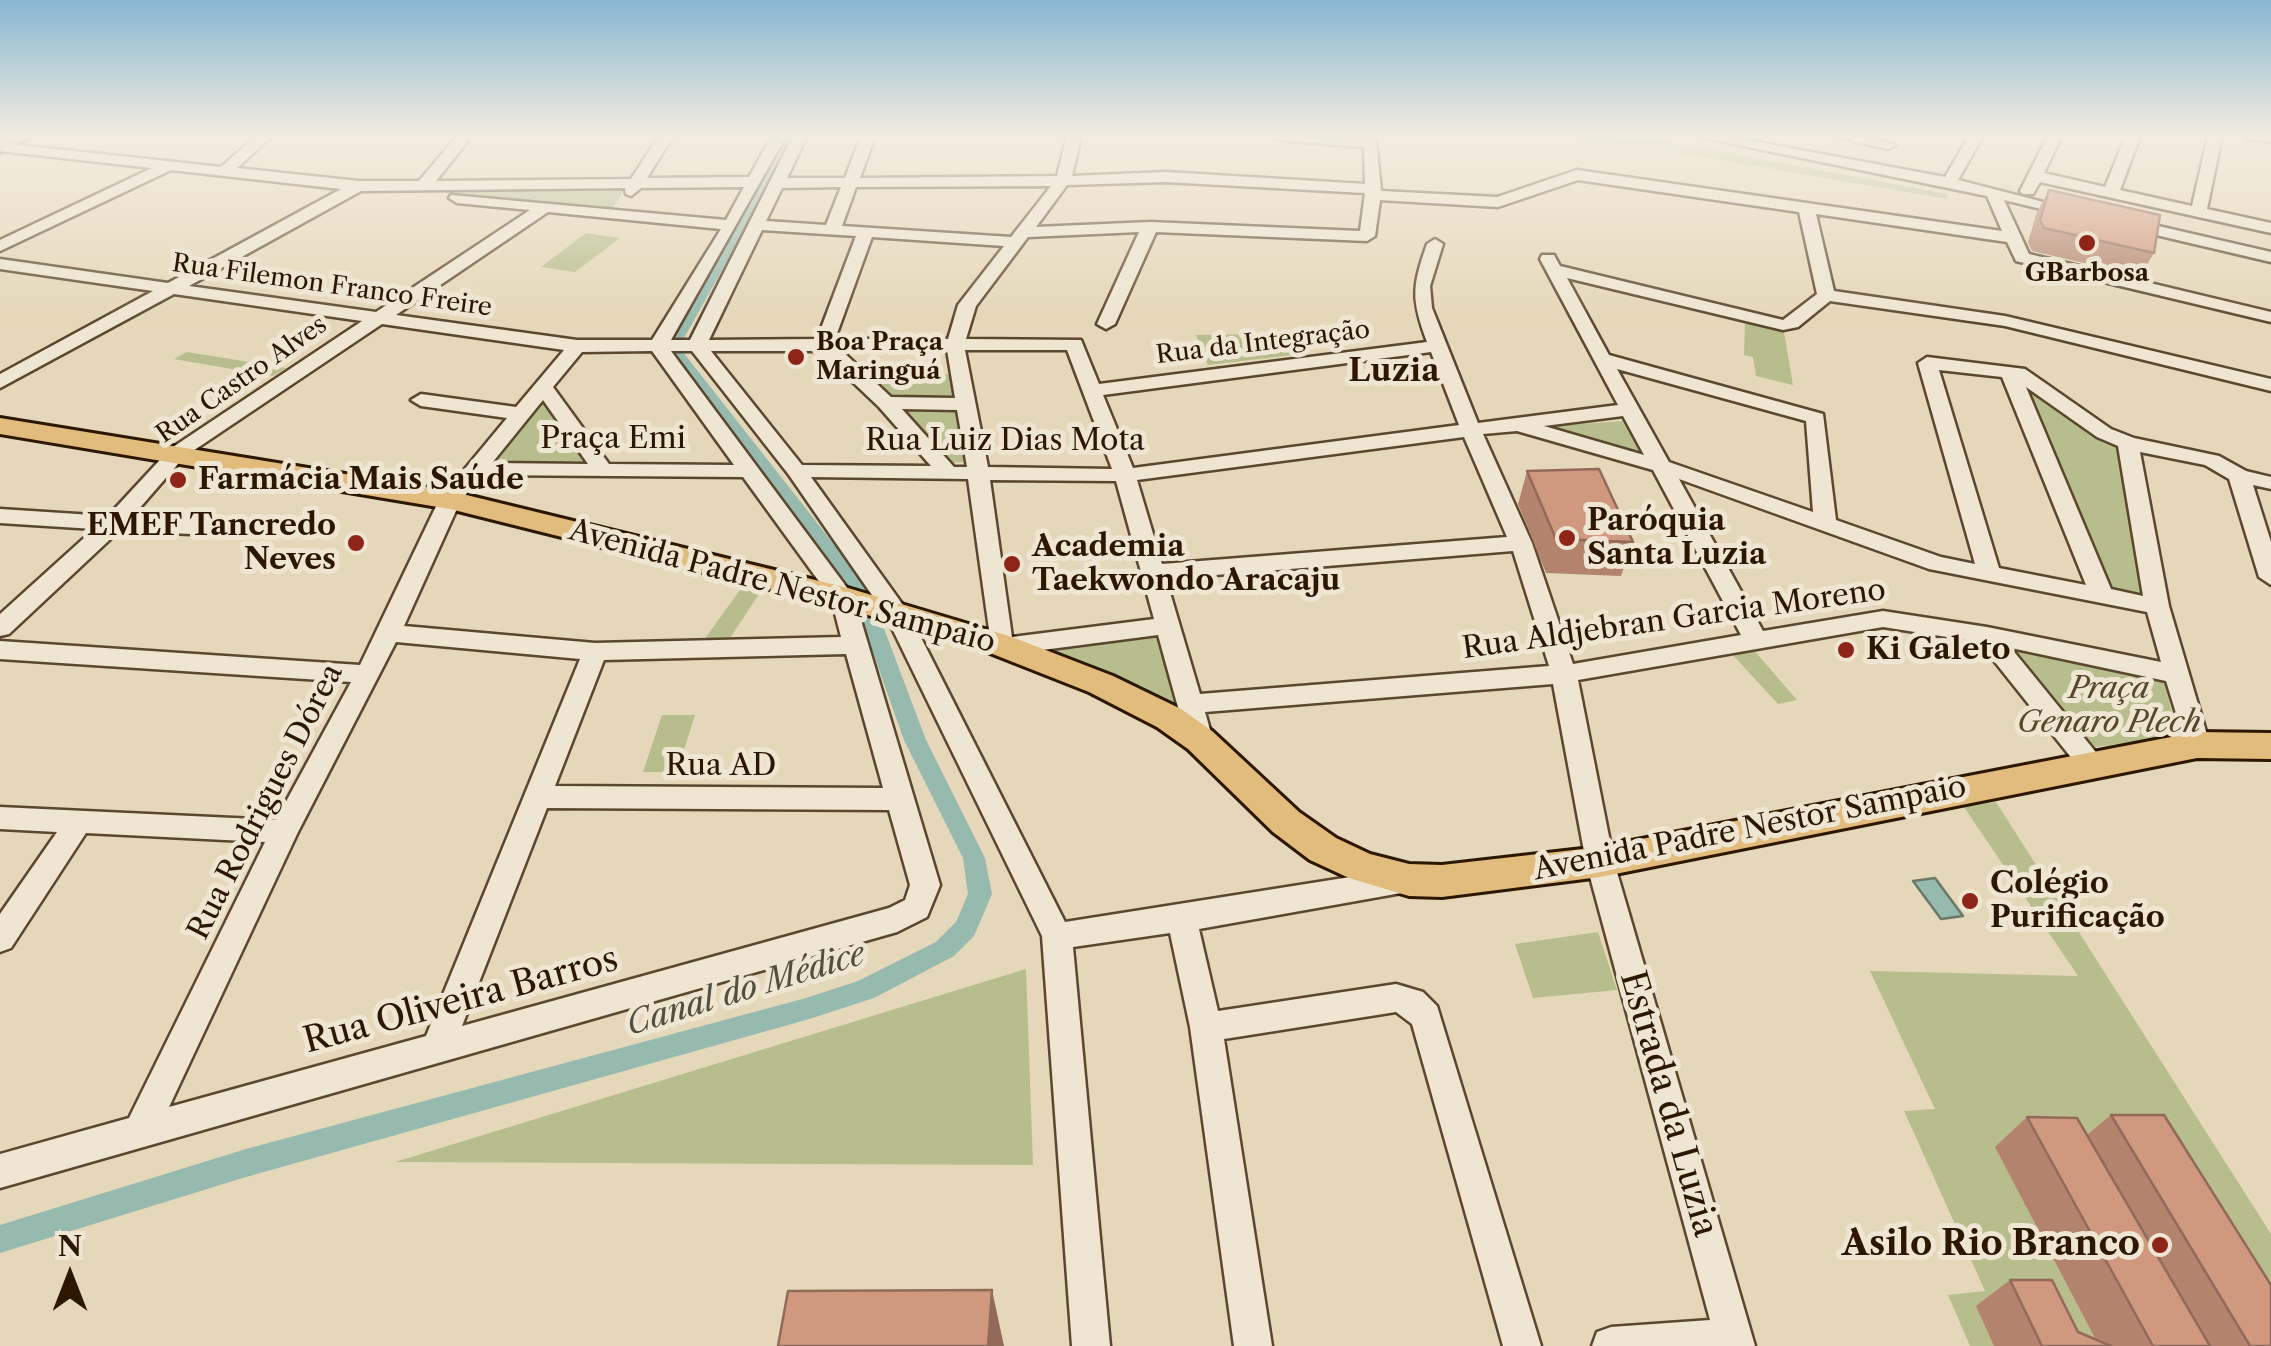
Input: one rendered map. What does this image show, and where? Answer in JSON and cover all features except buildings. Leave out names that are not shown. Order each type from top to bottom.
[{"type":"main road","name":"Avenida Padre Nestor Sampaio","points":[[0,426],[450,500],[845,597],[1003,646],[1101,684],[1169,718],[1200,740],[1286,822],[1323,849],[1409,880],[1442,881],[1600,862],[2197,745],[2271,746]]},
{"type":"street","points":[[0,246],[99,199]]},
{"type":"street","points":[[0,382],[334,199]]},
{"type":"street","points":[[461,199],[731,225]]},
{"type":"street","points":[[615,216],[626,199]]},
{"type":"street","points":[[744,199],[659,346],[845,597],[902,800]]},
{"type":"street","points":[[768,199],[696,345],[796,470],[893,611],[1057,936],[1091,1346]]},
{"type":"street","points":[[832,231],[845,199]]},
{"type":"street","points":[[1050,199],[966,305],[955,345],[1003,646],[1168,625]]},
{"type":"street","points":[[754,225],[865,234],[1022,236],[1150,227],[1212,234],[1362,237],[1368,233],[1372,199]]},
{"type":"street","points":[[1458,199],[1498,202],[1508,199]]},
{"type":"street","points":[[1751,199],[2016,238]]},
{"type":"street","points":[[1996,199],[2016,238],[2017,252],[2029,259],[2271,317]]},
{"type":"street","points":[[2018,199],[2100,218]]},
{"type":"street","points":[[2142,199],[2271,228]]},
{"type":"street","points":[[2198,211],[2201,199]]},
{"type":"street","points":[[1806,206],[1826,295]]},
{"type":"street","name":"Rua Castro Alves","points":[[0,628],[113,524],[177,453],[542,209]]},
{"type":"street","points":[[2119,222],[2271,257]]},
{"type":"street","points":[[1106,324],[1150,227]]},
{"type":"street","points":[[865,234],[825,334],[827,347],[886,403],[947,472]]},
{"type":"street","name":"Estrada da Luzia","points":[[1435,244],[1420,286],[1423,308],[1521,543],[1564,674],[1600,862],[1735,1342]]},
{"type":"street","name":"Rua Filemon Franco Freire","points":[[0,264],[577,346],[1074,344],[1094,390]]},
{"type":"street","points":[[1755,639],[1552,264],[1783,325],[1792,323],[1826,295],[2005,321],[2271,385]]},
{"type":"street","name":"Rua Rodrigues Dórea","points":[[140,1134],[284,832],[368,674],[450,500],[577,346]]},
{"type":"street","name":"Rua da Integração","points":[[1094,390],[1438,346]]},
{"type":"street","points":[[1604,359],[1816,418],[1825,522]]},
{"type":"street","points":[[1989,574],[1924,364],[2024,376],[2090,426],[2128,443],[2212,460],[2239,476],[2271,483]]},
{"type":"street","points":[[2010,372],[2101,594]]},
{"type":"street","points":[[544,388],[602,468]]},
{"type":"street","points":[[1094,390],[1154,572],[1200,740]]},
{"type":"street","points":[[421,400],[521,414]]},
{"type":"street","points":[[886,403],[964,404]]},
{"type":"street","name":"Rua Luiz Dias Mota","points":[[796,470],[1124,475],[1630,410]]},
{"type":"street","points":[[1514,424],[1664,467],[1825,522],[1906,555],[2157,606]]},
{"type":"street","points":[[2128,443],[2157,606],[2197,745]]},
{"type":"street","name":"Praça Emi","points":[[474,469],[751,471]]},
{"type":"street","points":[[2239,476],[2271,577]]},
{"type":"street","points":[[0,516],[208,530]]},
{"type":"street","points":[[1154,572],[1521,543]]},
{"type":"street","name":"Rua Aldjebran Garcia Moreno","points":[[1190,704],[1564,674],[1883,620],[1987,636]]},
{"type":"street","points":[[388,633],[595,652],[856,645]]},
{"type":"street","points":[[1987,636],[2174,674]]},
{"type":"street","points":[[1987,636],[2090,764]]},
{"type":"street","points":[[0,650],[368,674]]},
{"type":"street","points":[[438,1047],[595,652]]},
{"type":"street","name":"Rua AD","points":[[539,797],[902,800]]},
{"type":"street","name":"Rua Oliveira Barros","points":[[0,1172],[897,919],[917,908],[926,884],[902,800]]},
{"type":"street","points":[[0,818],[284,832]]},
{"type":"street","points":[[0,939],[78,823]]},
{"type":"street","points":[[1057,936],[1182,920],[1409,880]]},
{"type":"street","points":[[1182,920],[1206,1027],[1253,1346]]},
{"type":"street","points":[[1206,1027],[1396,998],[1412,1002],[1426,1016],[1522,1346]]},
{"type":"street","points":[[1611,1346],[1735,1342]]},
{"type":"green space","points":[[496,199],[619,199],[610,212]]},
{"type":"green space","points":[[586,233],[620,238],[575,272],[541,267]]},
{"type":"green space","points":[[1745,323],[1784,332],[1793,385],[1756,376],[1753,357],[1744,355]]},
{"type":"green space","points":[[1295,334],[1301,354],[1208,365],[1196,335]]},
{"type":"green space","points":[[187,352],[286,368],[273,376],[174,359]]},
{"type":"green space","points":[[951,374],[967,462],[944,463],[870,375]]},
{"type":"green space","points":[[2014,378],[2085,430],[2125,447],[2155,604],[2102,593]]},
{"type":"green space","points":[[543,398],[592,464],[485,465]]},
{"type":"green space","points":[[1623,421],[1640,453],[1552,426]]},
{"type":"green space","points":[[745,583],[763,588],[726,644],[701,644]]},
{"type":"green space","points":[[1161,637],[1180,712],[1040,649]]},
{"type":"green space","name":"Praça Genaro Plech","points":[[2005,646],[2163,678],[2178,736],[2095,747]]},
{"type":"green space","points":[[1752,648],[1797,700],[1778,704],[1730,652]]},
{"type":"green space","points":[[662,715],[695,715],[677,772],[643,772]]},
{"type":"green space","name":"Asilo Rio Branco","points":[[1996,802],[2271,1234],[2271,1346],[1970,1346],[1948,1295],[1985,1291],[1904,1111],[1935,1109],[1870,971],[2078,976],[1964,807]]},
{"type":"green space","points":[[1598,932],[1617,990],[1533,998],[1515,944]]},
{"type":"green space","points":[[1026,969],[1033,1165],[395,1162]]},
{"type":"water","points":[[1935,878],[1963,916],[1941,919],[1913,881]]},
{"type":"waterway","name":"Canal do Médice","points":[[0,1239],[246,1163],[806,1009],[865,990],[945,949],[965,929],[980,894],[974,858],[915,740],[860,589],[671,347],[755,199]]},
{"type":"place","name":"GBarbosa","points":[[2087,243]]},
{"type":"place","name":"Boa Praça Maringuá","points":[[796,357]]},
{"type":"place","name":"Farmácia Mais Saúde","points":[[178,480]]},
{"type":"place","name":"Paróquia Santa Luzia","points":[[1567,538]]},
{"type":"place","name":"EMEF Tancredo Neves","points":[[356,543]]},
{"type":"place","name":"Academia Taekwondo Aracaju","points":[[1012,564]]},
{"type":"place","name":"Ki Galeto","points":[[1846,650]]},
{"type":"place","name":"Colégio Purificação","points":[[1970,901]]},
{"type":"place","name":"Asilo Rio Branco","points":[[2160,1245]]},
{"type":"district","name":"Luzia","points":[[1394,372]]}]
